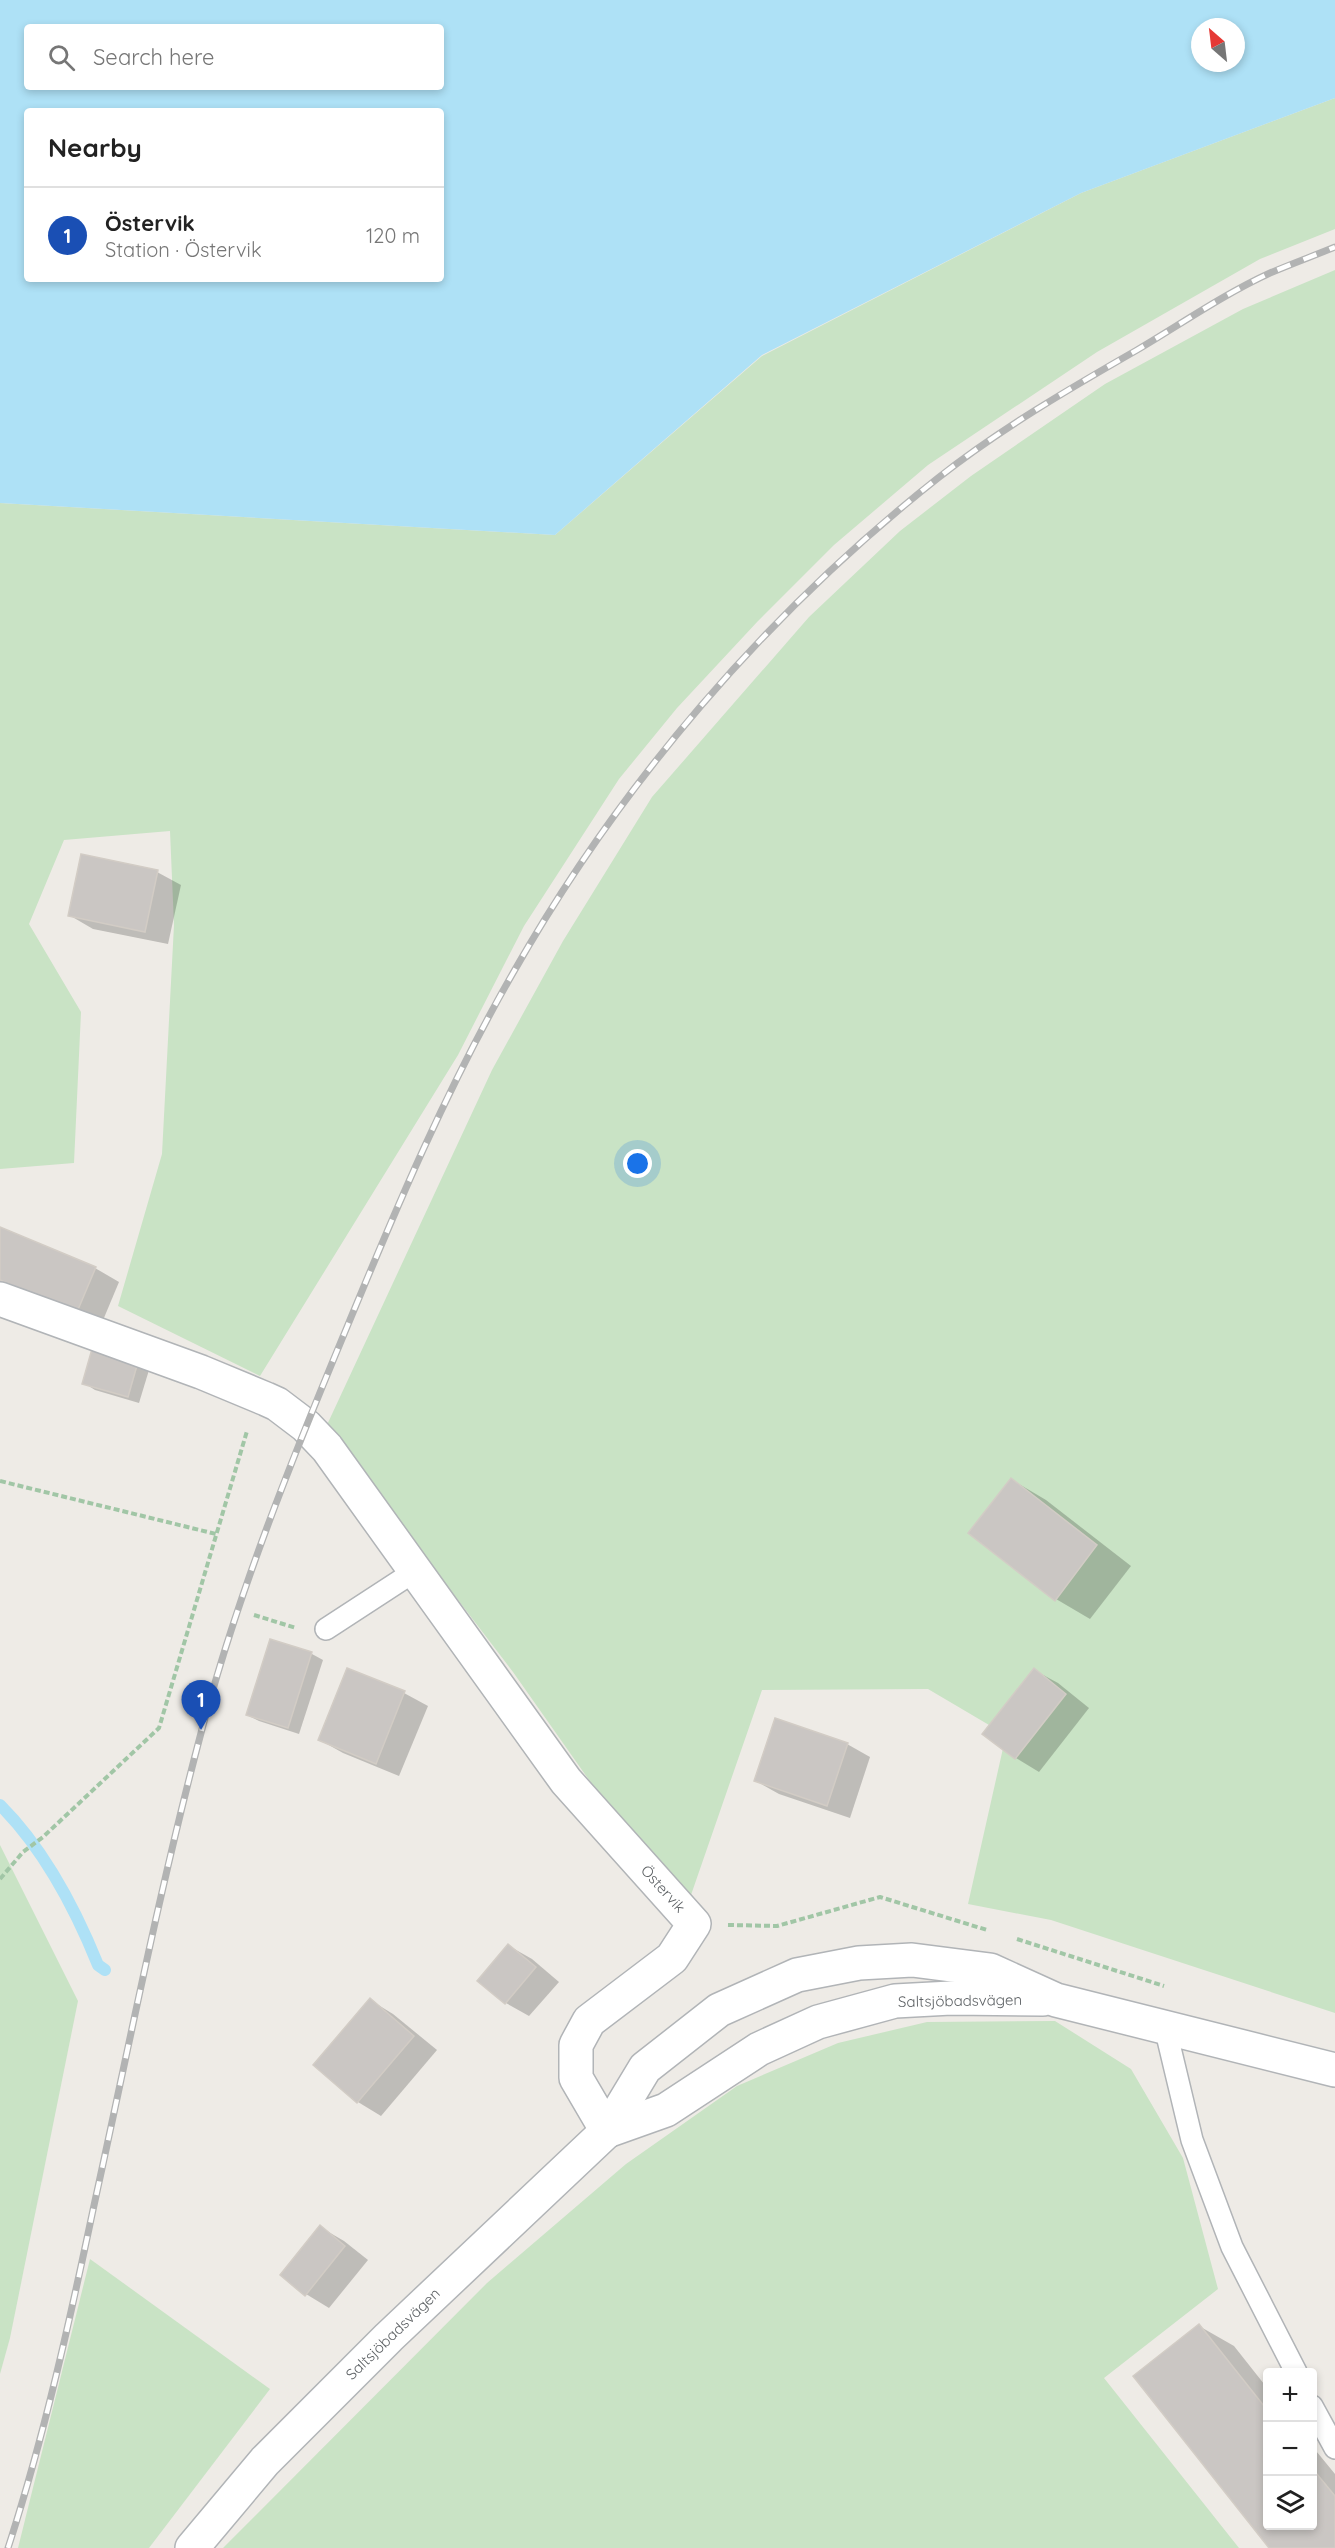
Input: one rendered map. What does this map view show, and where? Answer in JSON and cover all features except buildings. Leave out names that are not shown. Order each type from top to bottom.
[{"type":"street","name":"Östervik","points":[[0,1299],[201,1372],[277,1404],[306,1426],[327,1448],[566,1780],[694,1924],[672,1958],[589,2021],[576,2045],[576,2078],[607,2131]]},
{"type":"street","name":"Saltsjöbadsvägen","points":[[192,2548],[264,2462],[389,2337],[607,2131],[645,2068],[719,2010],[797,1975],[859,1963],[912,1960],[990,1971],[1056,2000],[1335,2070]]},
{"type":"street","name":"Saltsjöbadsvägen","points":[[607,2131],[666,2110],[759,2049],[818,2022],[895,2001],[951,1998],[1056,2000]]},
{"type":"lane","points":[[326,1629],[415,1571]]},
{"type":"lane","points":[[1165,2026],[1192,2140],[1227,2236],[1293,2368]]},
{"type":"lane","points":[[1317,2415],[1335,2448]]},
{"type":"path","points":[[0,1879],[23,1851],[42,1837],[159,1728],[250,1421],[266,1399]]},
{"type":"path","points":[[0,1481],[216,1534]]},
{"type":"path","points":[[254,1615],[297,1628],[326,1629]]},
{"type":"green space","points":[[1335,98],[1335,229],[1260,259],[1097,352],[928,465],[834,545],[758,621],[677,708],[619,779],[524,926],[458,1055],[260,1376],[118,1306],[162,1154],[174,925],[170,831],[64,840],[29,924],[81,1012],[74,1163],[0,1169],[0,503],[555,535],[762,356],[1081,193]]},
{"type":"green space","points":[[1335,270],[1335,2013],[1051,1920],[968,1904],[1006,1735],[928,1689],[762,1690],[691,1895],[620,1824],[513,1672],[326,1427],[492,1070],[563,941],[652,797],[809,617],[900,531],[971,476],[1105,384],[1243,309]]},
{"type":"green space","points":[[0,1845],[78,2001],[10,2338],[0,2374]]},
{"type":"green space","points":[[1055,2021],[1131,2069],[1183,2158],[1218,2289],[1104,2378],[1239,2548],[223,2548],[487,2283],[626,2164],[737,2086],[838,2043],[927,2022]]},
{"type":"green space","points":[[90,2259],[270,2389],[149,2548],[18,2548]]},
{"type":"water","points":[[0,0],[1335,0],[1335,98],[1081,193],[762,355],[555,535],[0,503]]},
{"type":"waterway","points":[[0,1805],[31,1841],[57,1880],[98,1965],[105,1970]]},
{"type":"railway","points":[[8,2548],[55,2380],[171,1852],[215,1681],[231,1630],[286,1477],[385,1237],[445,1103],[513,973],[555,903],[600,835],[649,769],[757,644],[814,586],[875,530],[938,478],[1035,410],[1236,290],[1270,273],[1335,247]]},
{"type":"place","name":"Östervik","points":[[201,1730]]}]
